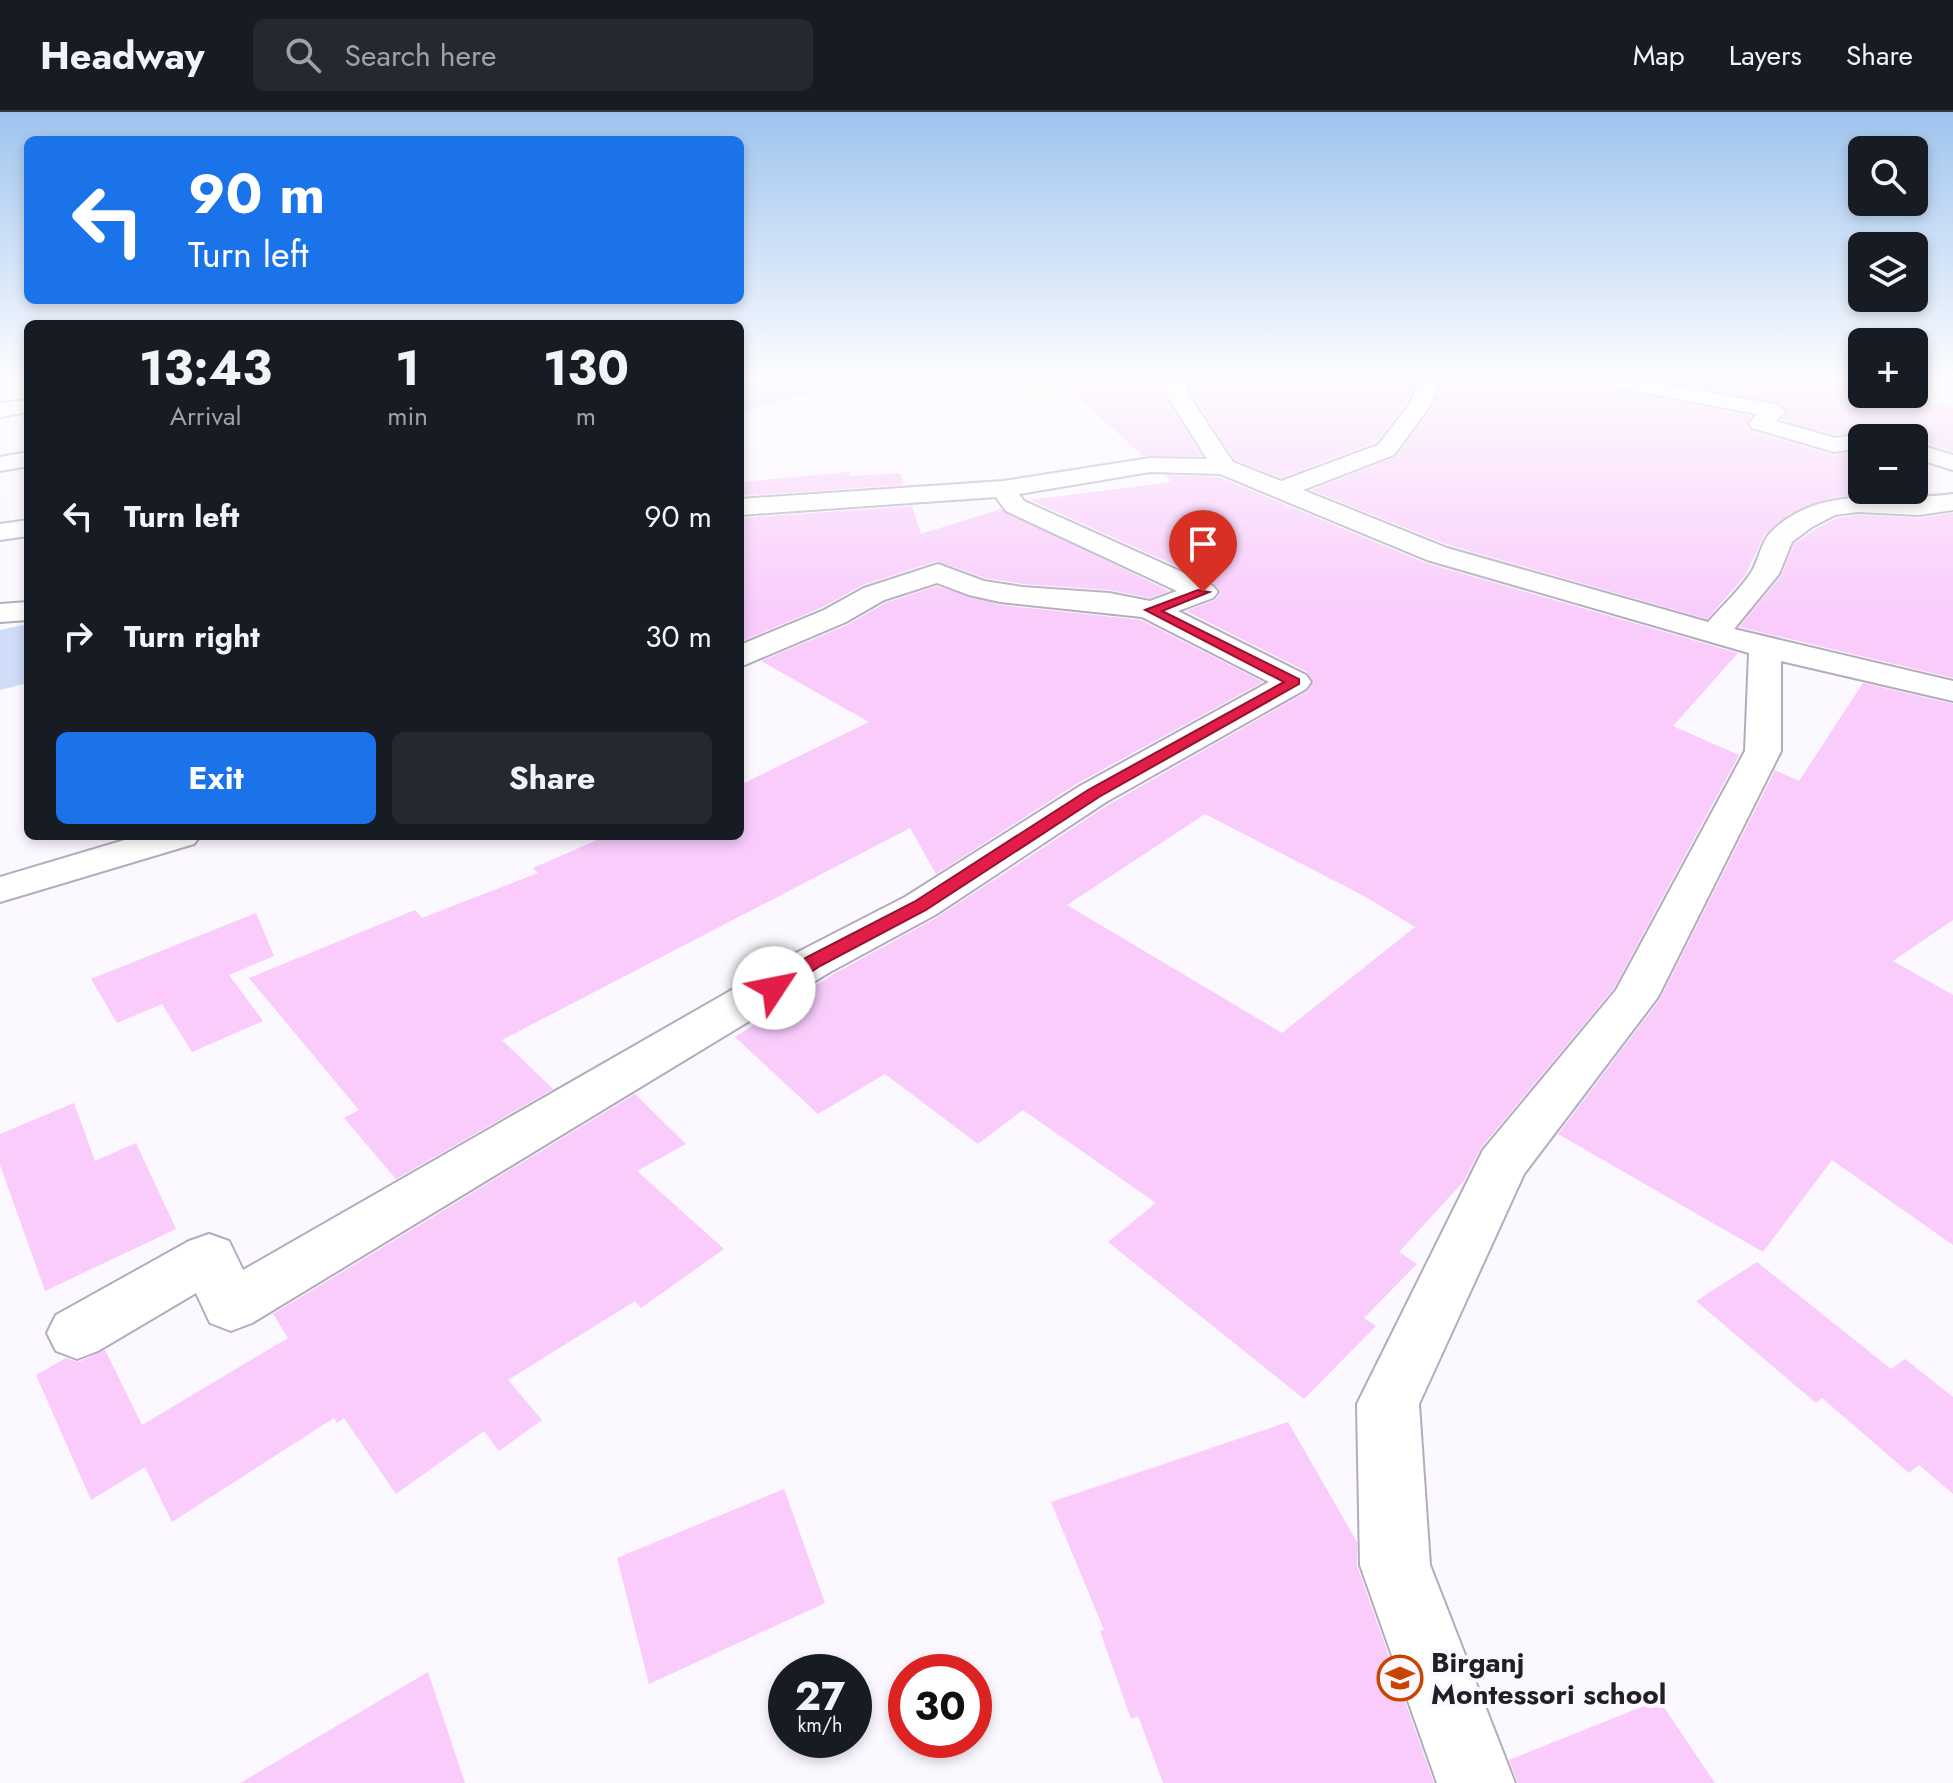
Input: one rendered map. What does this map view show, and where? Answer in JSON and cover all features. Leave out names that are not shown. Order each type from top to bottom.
[{"type":"street","points":[[1218,457],[1224,467]]},
{"type":"street","points":[[1281,490],[1368,457]]},
{"type":"street","points":[[0,464],[24,460]]},
{"type":"street","points":[[744,507],[1003,489],[1150,465],[1224,467],[1437,554],[1740,640],[1953,691]]},
{"type":"street","points":[[1003,489],[1015,506],[1203,592],[1152,610]]},
{"type":"street","points":[[1476,1783],[1395,1565],[1388,1404],[1502,1164],[1635,997],[1763,751],[1740,640],[1780,538],[1828,508],[1857,504],[1919,507],[1953,502]]},
{"type":"street","points":[[0,532],[24,529]]},
{"type":"street","points":[[77,1333],[209,1257],[231,1306],[814,962],[920,906],[1093,794],[1294,682],[1152,610],[1118,601],[990,591],[938,573],[874,594],[835,616],[744,655]]},
{"type":"street","points":[[0,890],[167,840]]},
{"type":"building","points":[[1233,457],[1336,457],[1281,478]]},
{"type":"building","points":[[1396,457],[1848,457],[1848,496],[1834,497],[1789,514],[1765,534],[1745,576],[1707,619],[1448,545],[1311,490]]},
{"type":"building","points":[[849,472],[851,476],[900,473],[904,485],[744,496],[744,482]]},
{"type":"building","points":[[1165,475],[1219,477],[1426,563],[1738,653],[1673,726],[1739,755],[1614,988],[1481,1148],[1464,1181],[1399,1252],[1417,1264],[1364,1318],[1376,1326],[1304,1399],[1108,1242],[1156,1203],[1023,1110],[978,1144],[885,1074],[818,1114],[735,1037],[832,975],[936,918],[1108,805],[1308,691],[1314,682],[1307,672],[1186,611],[1215,600],[1221,592],[1214,583],[1030,500],[1172,482]],"holes":[[[1205,814],[1366,897],[1415,927],[1282,1033],[1067,905]]]},
{"type":"building","points":[[912,506],[921,534],[1001,509],[1169,591],[1150,598],[1109,590],[1022,584],[985,578],[937,561],[863,585],[823,607],[744,640],[744,518]]},
{"type":"building","points":[[1953,513],[1953,678],[1739,627],[1781,576],[1794,544],[1836,518],[1857,515],[1919,518]]},
{"type":"building","points":[[937,586],[1000,605],[1141,620],[1263,682],[1078,783],[936,874],[910,828],[502,1040],[553,1089],[396,1179],[344,1118],[359,1110],[249,978],[415,910],[422,918],[538,873],[533,868],[597,840],[744,840],[744,783],[869,722],[761,661],[847,625],[885,603]]},
{"type":"building","points":[[1863,683],[1953,704],[1953,920],[1893,961],[1953,995],[1953,1245],[1832,1160],[1763,1252],[1558,1134],[1660,999],[1775,770],[1799,781]]},
{"type":"building","points":[[256,913],[274,956],[229,975],[263,1021],[192,1052],[162,1004],[117,1023],[91,979]]},
{"type":"building","points":[[635,1094],[686,1144],[637,1171],[724,1249],[641,1308],[635,1301],[508,1380],[542,1420],[499,1451],[484,1431],[396,1494],[344,1418],[337,1423],[334,1418],[172,1522],[145,1467],[91,1500],[36,1375],[66,1358],[78,1362],[105,1350],[142,1425],[288,1338],[273,1314]]},
{"type":"building","points":[[74,1103],[95,1161],[136,1143],[176,1229],[45,1291],[0,1165],[0,1134]]},
{"type":"building","points":[[1757,1262],[1891,1369],[1905,1359],[1953,1397],[1953,1494],[1919,1465],[1909,1473],[1822,1398],[1816,1403],[1696,1301]]},
{"type":"building","points":[[1288,1422],[1357,1542],[1357,1566],[1434,1783],[1163,1783],[1138,1716],[1131,1719],[1100,1631],[1104,1630],[1051,1502]]},
{"type":"building","points":[[784,1489],[825,1603],[649,1684],[617,1558]]},
{"type":"building","points":[[428,1672],[465,1783],[240,1783]]},
{"type":"building","points":[[1659,1700],[1715,1783],[1518,1783],[1509,1760]]},
{"type":"waterway","points":[[0,664],[24,651]]},
{"type":"place","name":"Birganj Montessori school","points":[[1400,1678]]},
{"type":"route","points":[[774,988],[814,962],[920,906],[1093,794],[1294,682],[1152,610],[1203,592]]}]
